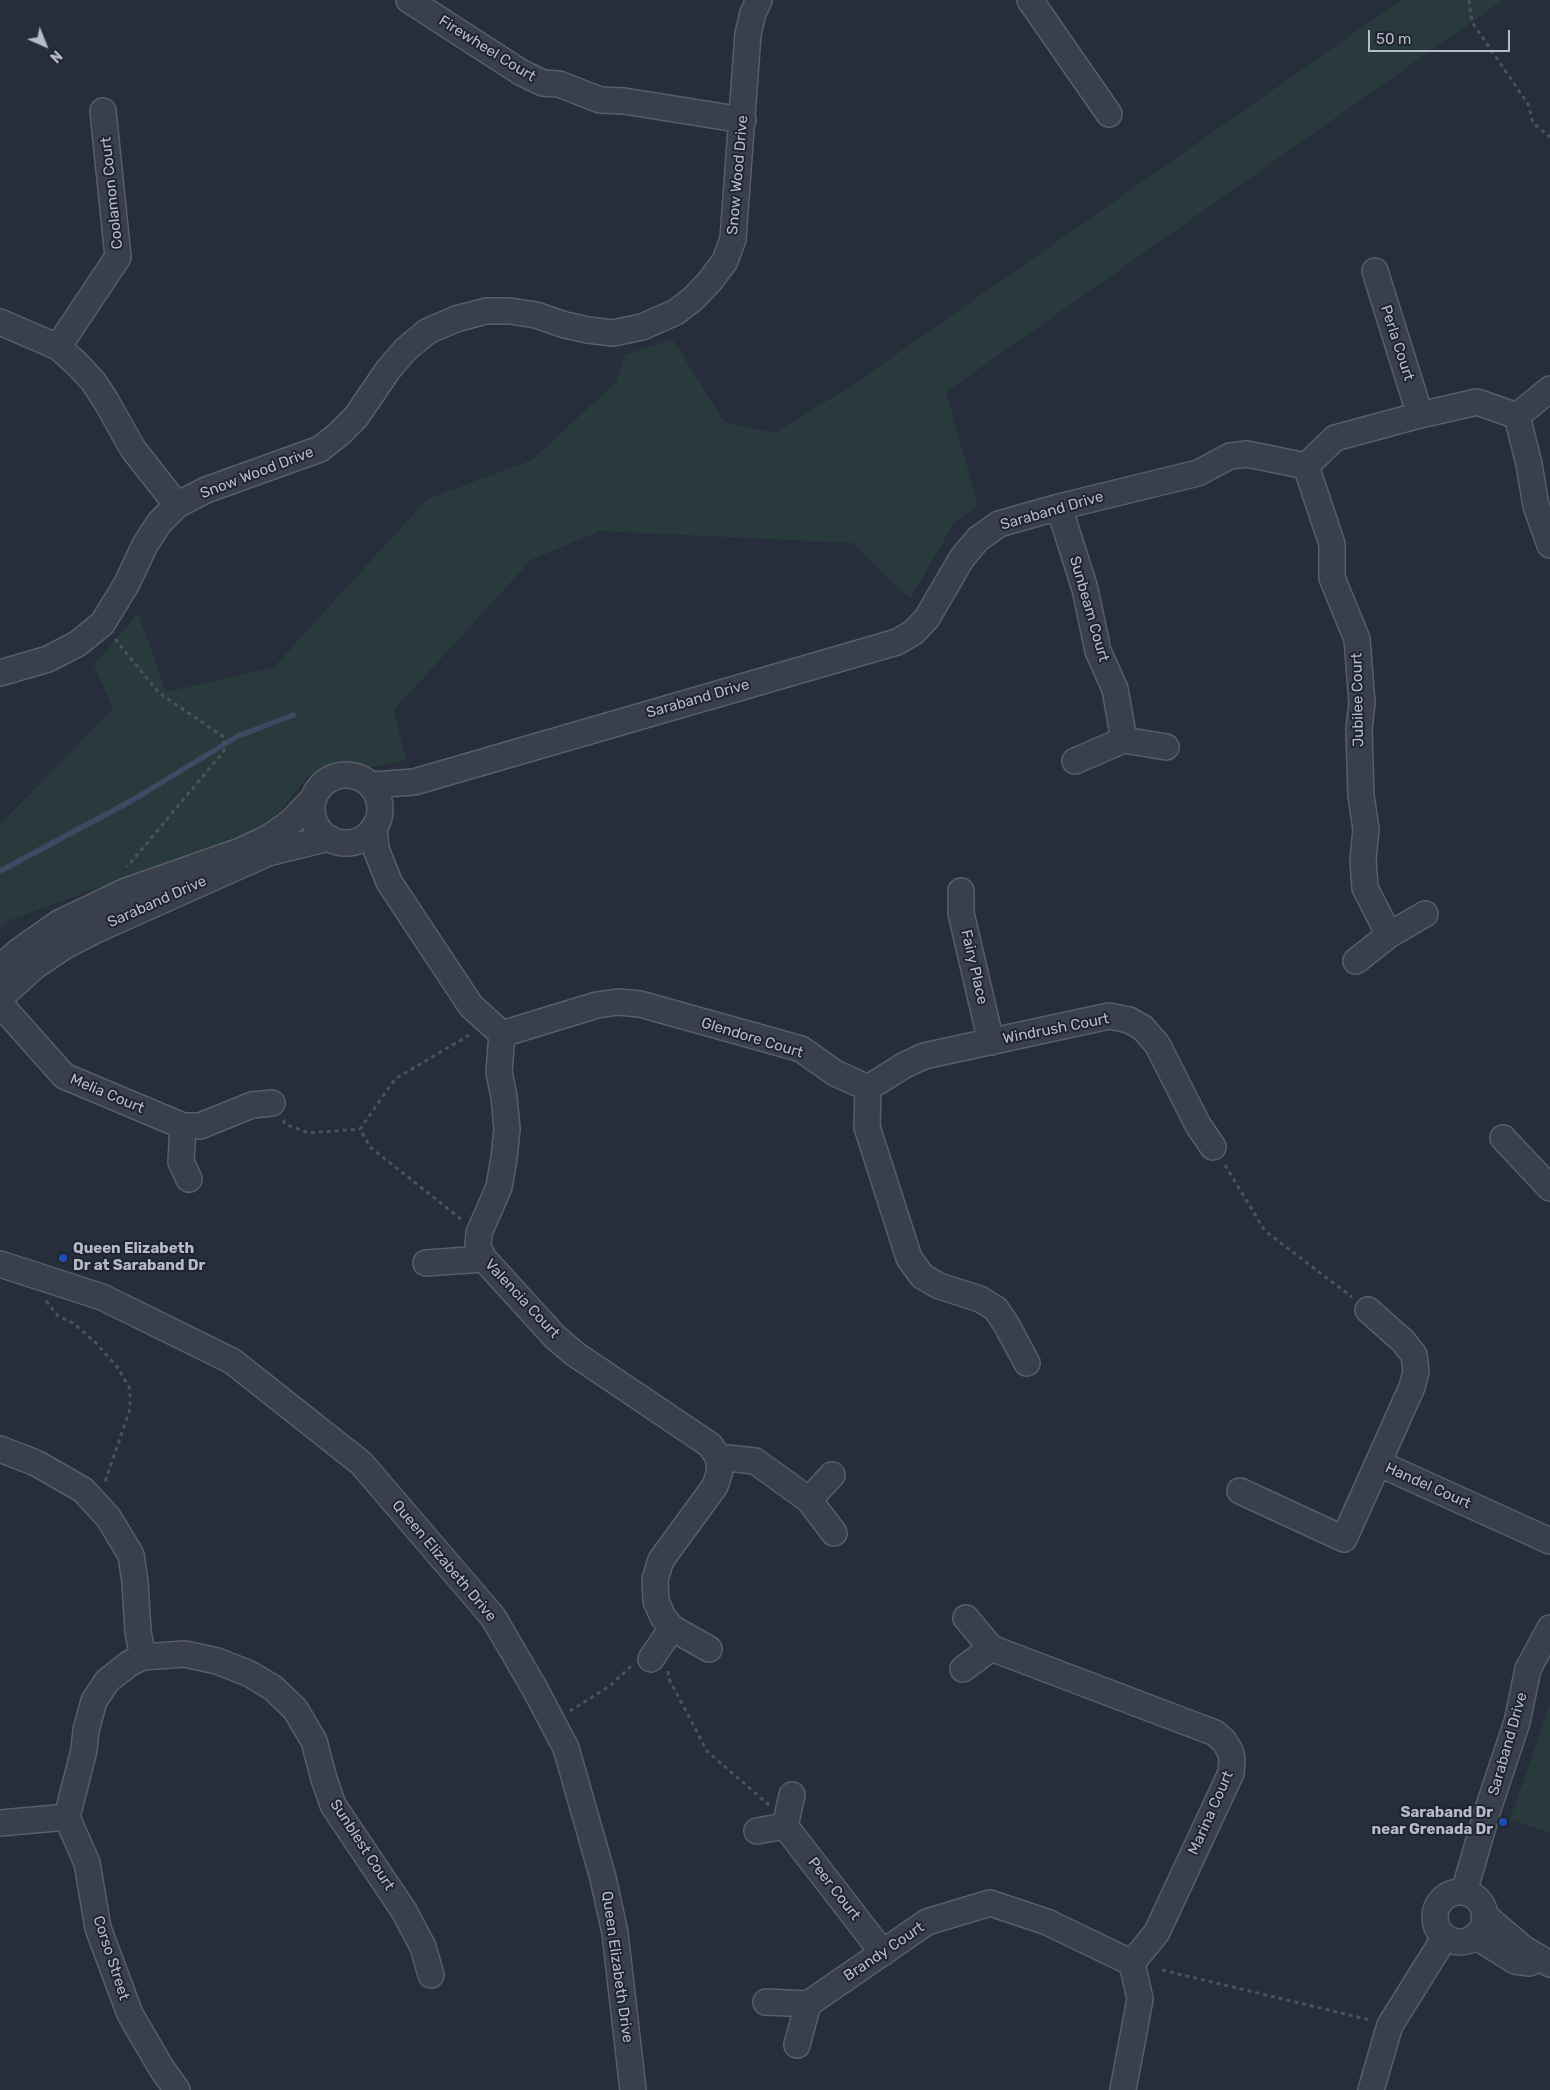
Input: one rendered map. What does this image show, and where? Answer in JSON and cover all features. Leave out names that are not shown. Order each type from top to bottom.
[{"type":"street","name":"Firewheel Court","points":[[409,0],[522,73],[543,83],[558,84],[600,100],[624,101],[743,120]]},
{"type":"street","name":"Snow Wood Drive","points":[[0,673],[48,658],[77,644],[102,624],[126,585],[145,545],[159,523],[177,505],[206,490],[320,449],[356,417],[388,370],[406,350],[428,331],[456,318],[486,311],[510,310],[536,315],[565,325],[613,333],[642,327],[676,312],[694,298],[725,261],[733,239],[748,34],[753,13],[759,0]]},
{"type":"street","points":[[1030,0],[1110,114]]},
{"type":"street","name":"Coolamon Court","points":[[58,348],[118,256],[103,111]]},
{"type":"street","name":"Perla Court","points":[[1375,271],[1420,415]]},
{"type":"street","points":[[0,322],[58,348],[93,381],[133,449],[177,505]]},
{"type":"street","points":[[1516,416],[1550,390]]},
{"type":"street","points":[[1306,466],[1335,438],[1420,415],[1477,402],[1516,416]]},
{"type":"street","points":[[1516,416],[1529,464],[1536,506],[1550,545]]},
{"type":"street","name":"Saraband Drive","points":[[369,783],[414,782],[897,642],[914,632],[928,618],[962,558],[978,539],[999,524],[1198,473],[1230,456],[1247,454],[1306,466]]},
{"type":"street","name":"Jubilee Court","points":[[1306,466],[1332,544],[1332,578],[1357,639],[1362,703],[1359,730],[1361,796],[1366,829],[1362,860],[1365,888],[1389,935]]},
{"type":"street","name":"Sunbeam Court","points":[[1059,508],[1085,589],[1098,650],[1115,689],[1124,740]]},
{"type":"street","points":[[1075,761],[1124,740],[1166,747]]},
{"type":"street","points":[[389,882],[320,831],[314,822],[312,811],[313,799],[318,789],[326,781],[336,776],[348,775],[359,777],[369,783],[375,791],[379,801],[376,849],[389,882],[471,1006],[496,1029]]},
{"type":"street","name":"Saraband Drive","points":[[377,820],[389,801],[414,782]]},
{"type":"street","name":"Saraband Drive","points":[[0,968],[19,951],[59,923],[126,891],[240,851],[268,838],[291,822],[313,799]]},
{"type":"street","points":[[334,840],[359,840],[377,820]]},
{"type":"street","name":"Saraband Drive","points":[[0,998],[34,967],[65,946],[96,930],[268,853],[334,840]]},
{"type":"street","name":"Fairy Place","points":[[961,891],[961,913],[991,1042]]},
{"type":"street","points":[[1356,961],[1389,935],[1425,914]]},
{"type":"street","name":"Glendore Court","points":[[496,1029],[597,1005],[618,1002],[640,1004],[801,1049],[835,1073],[868,1088]]},
{"type":"street","name":"Melia Court","points":[[0,1004],[64,1076],[183,1126],[200,1126],[252,1105],[272,1103]]},
{"type":"street","name":"Windrush Court","points":[[868,1088],[903,1066],[924,1056],[1109,1016],[1128,1020],[1143,1028],[1157,1044],[1198,1125],[1213,1147]]},
{"type":"street","name":"Valencia Court","points":[[496,1029],[499,1072],[506,1121],[504,1158],[499,1187],[480,1233],[478,1247],[484,1260],[555,1337],[574,1354],[710,1445],[718,1457]]},
{"type":"street","points":[[868,1088],[867,1127],[909,1258],[922,1276],[939,1286],[980,1299],[996,1309],[1027,1363]]},
{"type":"street","points":[[183,1126],[181,1162],[189,1179]]},
{"type":"street","points":[[1503,1138],[1550,1188]]},
{"type":"street","points":[[426,1263],[484,1260]]},
{"type":"street","name":"Queen Elizabeth Drive","points":[[0,1264],[102,1297],[232,1361],[361,1463],[493,1617],[554,1721],[568,1757],[603,1878],[615,1933],[633,2090]]},
{"type":"street","points":[[1368,1310],[1403,1341],[1414,1355],[1416,1372],[1412,1388],[1378,1463]]},
{"type":"street","points":[[0,1449],[36,1463],[83,1490],[108,1517],[131,1555],[135,1582],[138,1632],[143,1657]]},
{"type":"street","points":[[709,1649],[672,1628],[663,1617],[656,1601],[655,1579],[662,1560],[715,1486],[720,1471],[718,1457],[755,1461],[809,1500],[834,1533]]},
{"type":"street","name":"Handel Court","points":[[1240,1491],[1344,1539],[1378,1463],[1550,1541]]},
{"type":"street","points":[[809,1500],[832,1475]]},
{"type":"street","name":"Marina Court","points":[[966,1618],[991,1648],[1215,1733],[1224,1740],[1230,1751],[1232,1759],[1231,1773],[1157,1932],[1132,1963]]},
{"type":"street","points":[[654,1654],[672,1628]]},
{"type":"street","name":"Saraband Drive","points":[[1464,1892],[1489,1806],[1517,1722],[1528,1669],[1550,1628]]},
{"type":"street","points":[[964,1669],[991,1648]]},
{"type":"street","name":"Sunblest Court","points":[[67,1817],[94,1701],[107,1681],[130,1663],[143,1657],[185,1654],[217,1661],[258,1678],[274,1688],[296,1709],[314,1741],[333,1806],[404,1911],[423,1947],[432,1975]]},
{"type":"street","points":[[757,1831],[786,1826],[792,1795]]},
{"type":"street","points":[[0,1823],[67,1817]]},
{"type":"street","name":"Corso Street","points":[[67,1817],[87,1863],[98,1928],[130,2014],[162,2069],[177,2090]]},
{"type":"street","name":"Peer Court","points":[[786,1826],[883,1952]]},
{"type":"street","points":[[1454,1892],[1464,1892],[1478,1900],[1480,1926],[1460,1942],[1445,1937],[1438,1930],[1435,1912],[1439,1903],[1446,1896],[1454,1892]]},
{"type":"street","name":"Brandy Court","points":[[808,2004],[927,1922],[990,1903],[1047,1922],[1132,1963]]},
{"type":"street","points":[[1480,1926],[1550,1965]]},
{"type":"street","points":[[1371,2090],[1390,2025],[1445,1937]]},
{"type":"street","points":[[1123,2090],[1140,1999],[1132,1963]]},
{"type":"street","points":[[766,2002],[808,2004],[797,2045]]},
{"type":"path","points":[[1469,0],[1472,22],[1528,104],[1533,123],[1550,137]]},
{"type":"path","points":[[102,624],[158,693],[224,737],[224,751],[126,869]]},
{"type":"path","points":[[360,1129],[395,1078],[496,1029]]},
{"type":"path","points":[[272,1103],[285,1124],[308,1133],[360,1129]]},
{"type":"path","points":[[360,1129],[370,1147],[480,1233]]},
{"type":"path","points":[[1213,1147],[1265,1231],[1337,1285]]},
{"type":"path","points":[[44,1296],[48,1306],[58,1316],[73,1322],[94,1342],[118,1368],[130,1389],[130,1409],[98,1504]]},
{"type":"path","points":[[654,1654],[665,1656],[669,1679],[708,1751],[770,1806],[786,1826]]},
{"type":"path","points":[[577,1706],[611,1685]]},
{"type":"path","points":[[1162,1970],[1390,2025]]},
{"type":"shaded area","points":[[1401,0],[1503,0],[946,392],[978,505],[954,523],[910,599],[853,543],[600,531],[531,560],[394,710],[406,760],[367,768],[347,763],[307,777],[279,813],[249,832],[8,921],[0,929],[0,824],[113,709],[94,665],[138,613],[166,692],[274,667],[427,499],[532,460],[616,382],[625,355],[672,339],[725,422],[774,433],[854,384]]},
{"type":"shaded area","points":[[1550,1704],[1550,1833],[1510,1819]]},
{"type":"waterway","points":[[0,871],[131,801],[238,736],[293,715]]},
{"type":"place","name":"Queen Elizabeth Dr at Saraband Dr","points":[[63,1258]]},
{"type":"place","name":"Saraband Dr near Grenada Dr","points":[[1503,1822]]}]
